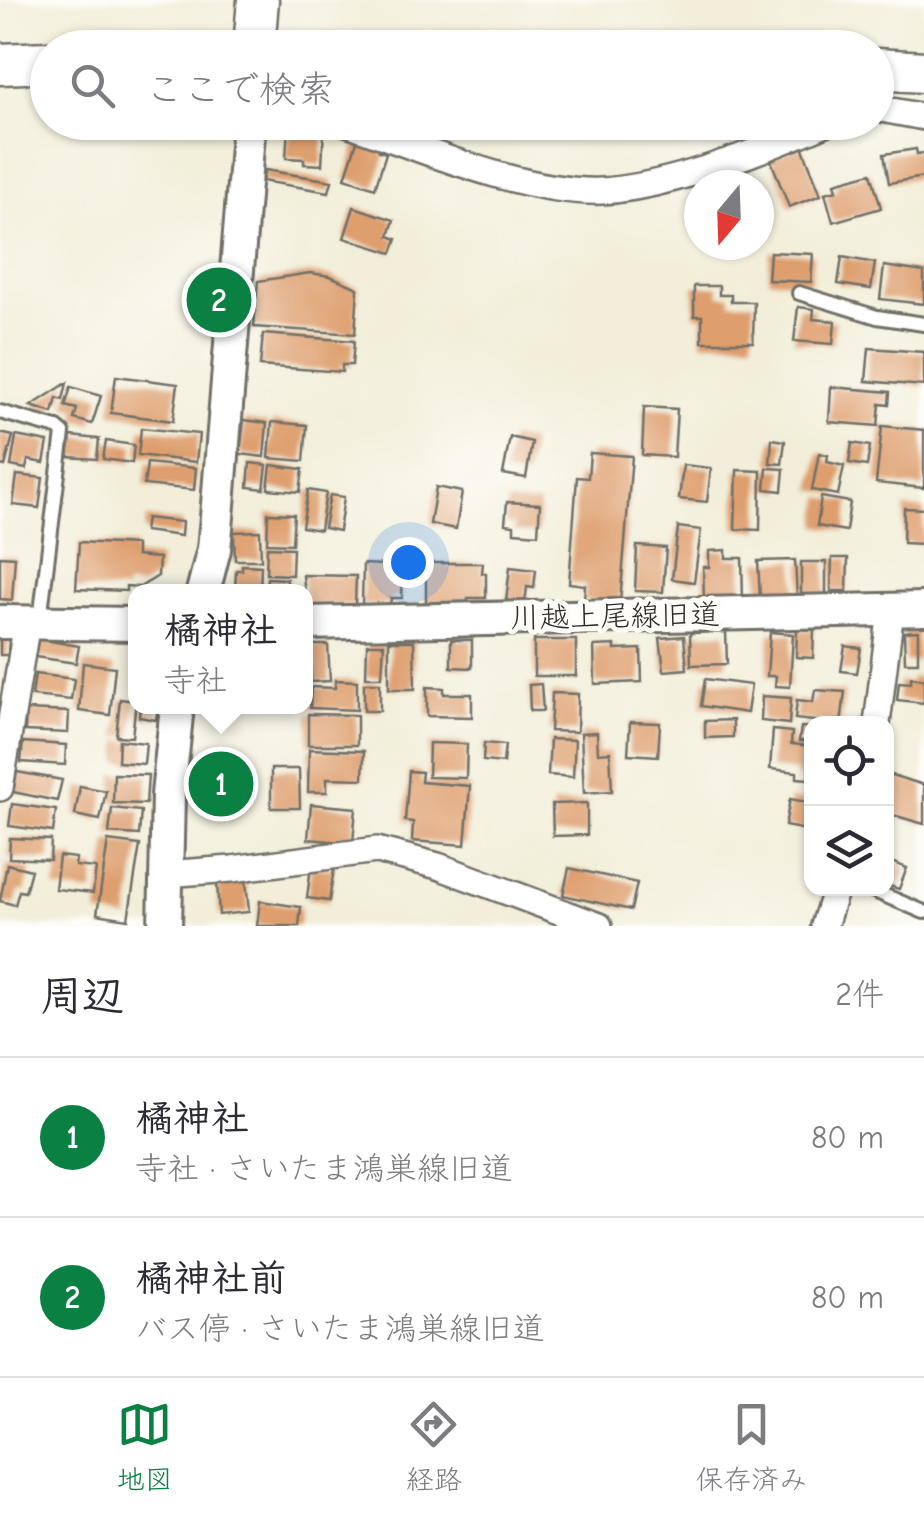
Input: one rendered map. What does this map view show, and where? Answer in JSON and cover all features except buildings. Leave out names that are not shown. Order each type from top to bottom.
[{"type":"main road","points":[[256,30],[258,0]]},
{"type":"main road","points":[[0,64],[30,63]]},
{"type":"main road","points":[[894,70],[924,72]]},
{"type":"street","points":[[894,112],[924,118]]},
{"type":"street","points":[[204,584],[217,517],[248,140]]},
{"type":"street","points":[[393,140],[456,163],[570,189],[600,191],[707,167],[780,140]]},
{"type":"street","name":"川越上尾線旧道","points":[[313,623],[924,608]]},
{"type":"street","points":[[878,716],[890,610]]},
{"type":"street","points":[[0,788],[22,622],[128,624]]},
{"type":"street","points":[[165,926],[176,714]]},
{"type":"street","points":[[165,874],[232,870],[376,850],[438,866],[570,922],[600,926]]},
{"type":"street","points":[[824,926],[833,896]]},
{"type":"lane","points":[[800,293],[877,317],[924,324]]},
{"type":"lane","points":[[0,412],[57,428],[63,434],[22,622]]},
{"type":"lane","points":[[885,896],[924,912]]},
{"type":"place","name":"橘神社前","points":[[219,300]]},
{"type":"place","name":"橘神社","points":[[221,784]]}]
